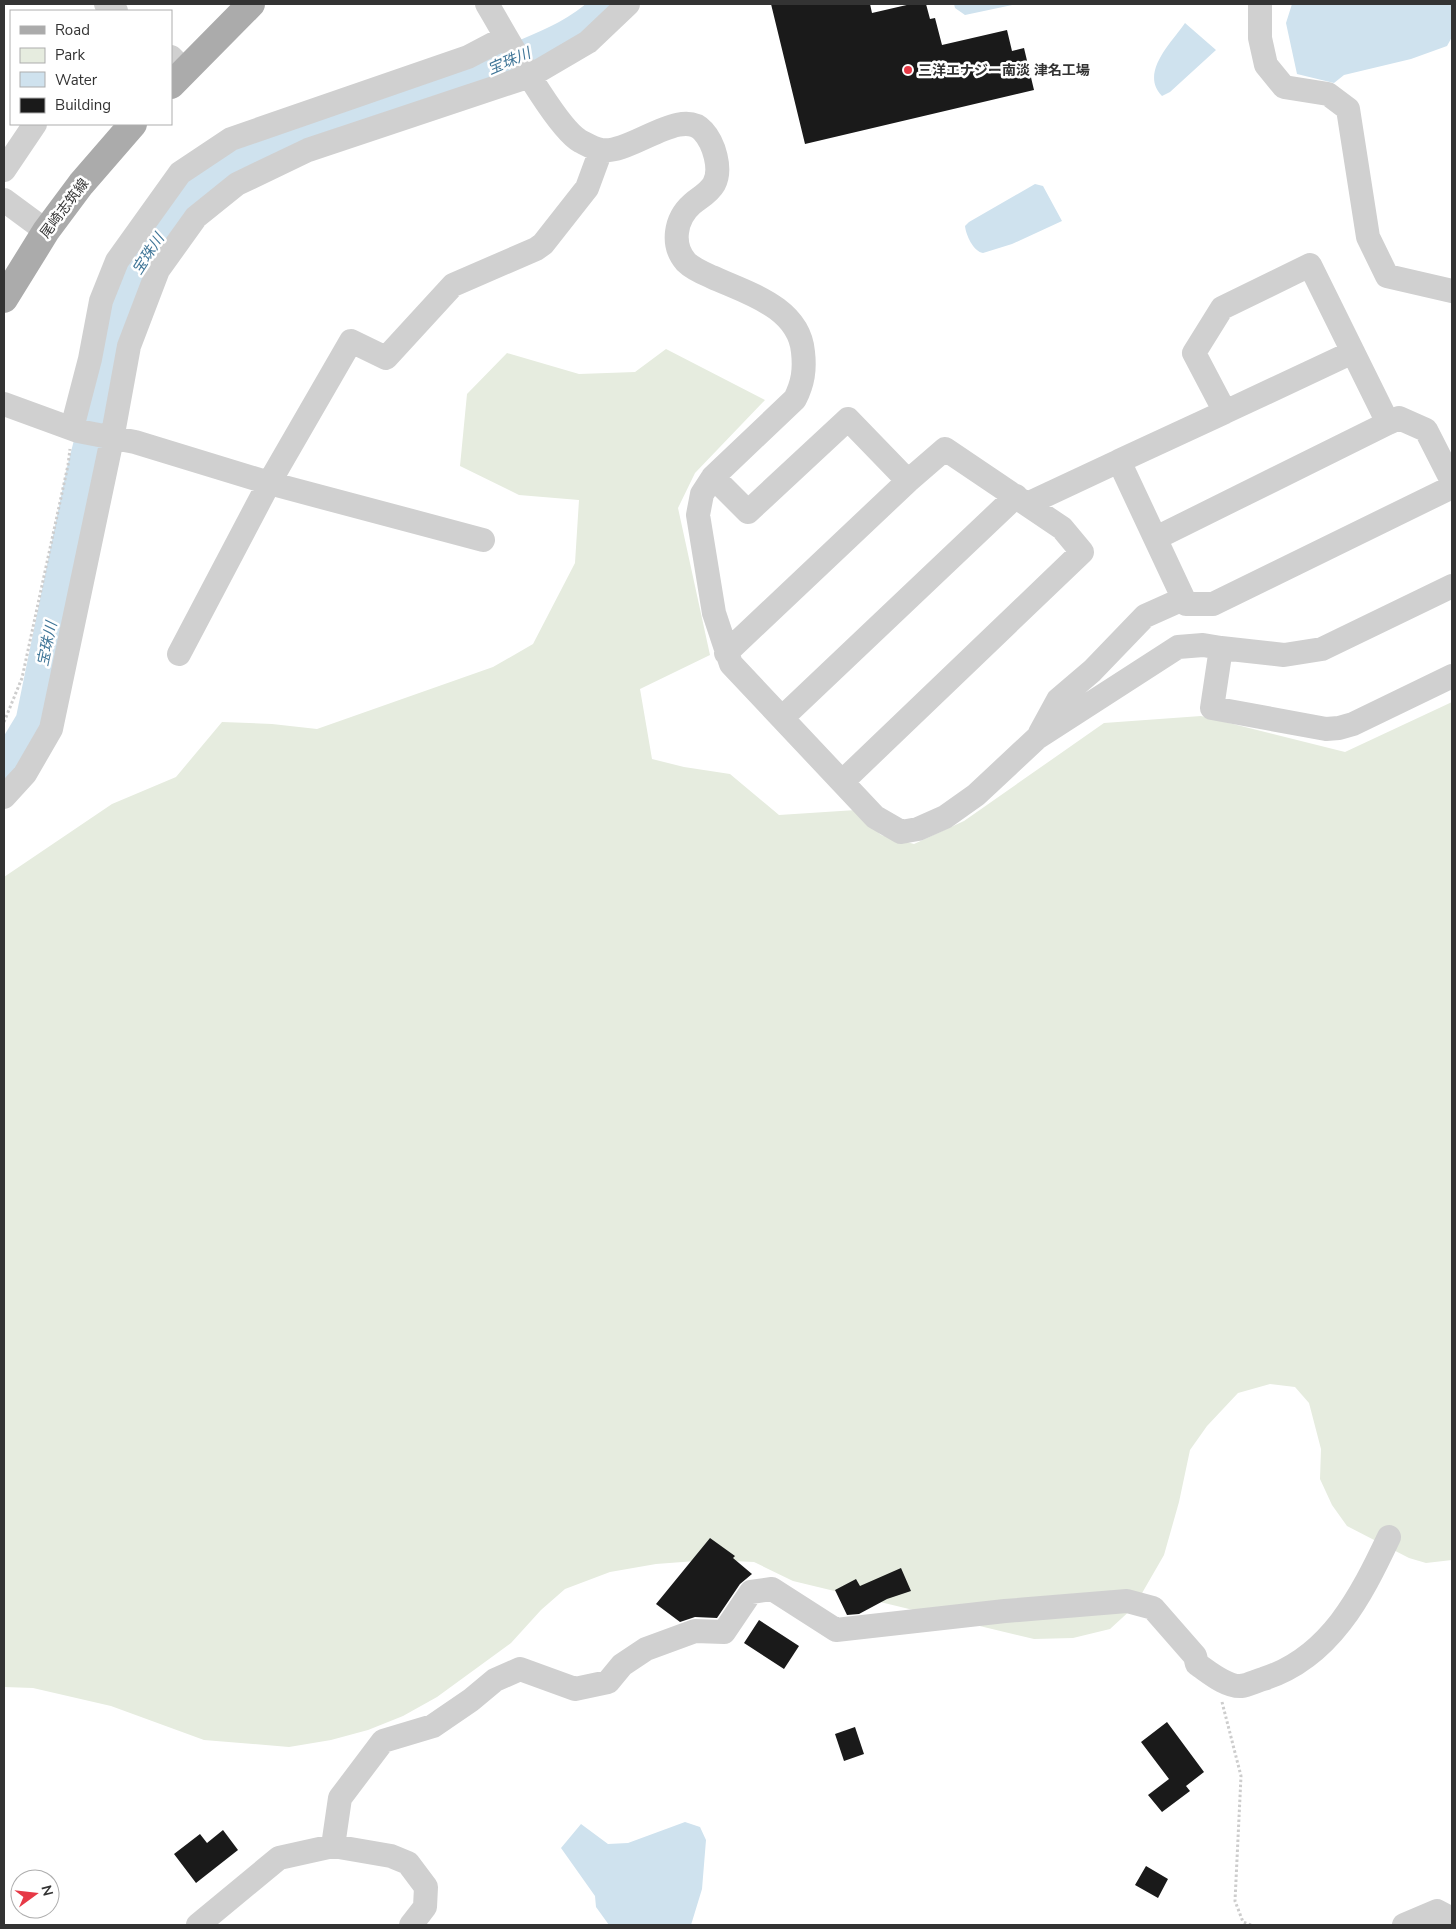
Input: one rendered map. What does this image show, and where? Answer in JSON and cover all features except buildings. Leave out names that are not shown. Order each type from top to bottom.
[{"type":"main road","points":[[176,71],[251,4]]},
{"type":"main road","name":"尾崎志筑線","points":[[4,299],[46,231],[81,184],[132,125]]},
{"type":"street","points":[[487,4],[528,73],[556,115],[578,140],[600,150],[625,148],[670,126],[690,123],[703,130],[712,146],[716,158],[716,178],[711,189],[692,204],[681,218],[676,240],[679,250],[692,267],[770,304],[782,312],[795,327],[802,342],[805,371],[801,387],[787,408],[713,477],[702,494],[698,515],[714,613],[731,664],[875,817],[886,824],[901,832],[918,830],[945,817],[976,795],[1037,738],[1178,647],[1202,645],[1284,655],[1322,649],[1452,586]]},
{"type":"street","points":[[4,797],[26,774],[51,729],[129,346],[158,270],[196,217],[236,184],[308,150],[404,118],[528,73],[588,42],[628,4]]},
{"type":"street","points":[[1260,4],[1260,38],[1266,65],[1284,87],[1328,94],[1348,109],[1368,237],[1387,276],[1452,292]]},
{"type":"street","points":[[75,430],[101,301],[117,261],[180,173],[231,140],[468,57],[508,39]]},
{"type":"street","points":[[372,90],[404,118]]},
{"type":"street","points":[[4,170],[34,125]]},
{"type":"street","points":[[179,654],[269,483],[351,340],[386,358],[453,285],[536,249],[587,188],[600,150]]},
{"type":"street","points":[[4,200],[46,231]]},
{"type":"street","points":[[1225,412],[1194,353],[1222,308],[1310,265],[1388,423]]},
{"type":"street","points":[[782,718],[1021,500],[1119,461],[1353,352]]},
{"type":"street","points":[[4,404],[75,430],[135,442],[269,483],[483,540]]},
{"type":"street","points":[[1156,538],[1399,418],[1426,430],[1452,481]]},
{"type":"street","points":[[713,477],[748,512],[848,419],[908,481]]},
{"type":"street","points":[[726,653],[908,481],[945,449],[1062,528],[1082,552],[842,782]]},
{"type":"street","points":[[1119,461],[1186,604],[1213,604],[1452,487]]},
{"type":"street","points":[[1037,738],[1058,700],[1092,672],[1144,616],[1184,599]]},
{"type":"street","points":[[1221,648],[1212,708],[1326,729],[1353,724],[1452,676]]},
{"type":"street","points":[[333,1846],[340,1798],[383,1741],[433,1726],[471,1700],[495,1680],[520,1669],[575,1689],[608,1682],[622,1665],[646,1650],[695,1631],[724,1632],[752,1592],[772,1589],[836,1630],[1005,1611],[1126,1601],[1152,1608],[1195,1656],[1197,1664],[1226,1683],[1240,1686],[1282,1673],[1316,1648],[1345,1619],[1365,1587],[1389,1537]]},
{"type":"street","points":[[198,1925],[279,1858],[333,1846],[391,1856],[408,1863],[426,1887],[424,1907],[410,1925]]},
{"type":"street","points":[[1404,1925],[1437,1912],[1452,1919]]},
{"type":"path","points":[[4,722],[22,678],[75,430]]},
{"type":"path","points":[[1217,1695],[1222,1703],[1241,1776],[1236,1901],[1243,1922],[1251,1925]]},
{"type":"green space","points":[[666,349],[765,400],[695,473],[678,508],[710,655],[640,689],[652,759],[684,767],[730,774],[779,815],[856,810],[881,835],[914,844],[964,821],[1104,723],[1201,716],[1345,752],[1452,702],[1452,1560],[1426,1563],[1409,1558],[1347,1526],[1332,1505],[1320,1479],[1321,1449],[1309,1403],[1295,1387],[1270,1384],[1238,1393],[1207,1426],[1190,1450],[1179,1502],[1164,1555],[1134,1607],[1110,1629],[1073,1638],[1034,1639],[793,1581],[754,1562],[709,1560],[656,1564],[610,1572],[565,1589],[541,1610],[511,1643],[437,1697],[403,1716],[368,1730],[331,1740],[289,1747],[204,1740],[111,1706],[33,1688],[4,1687],[4,877],[112,804],[176,777],[222,722],[272,724],[317,729],[493,667],[533,644],[575,563],[579,500],[519,495],[460,466],[467,394],[507,353],[579,374],[635,372]]},
{"type":"water","points":[[954,4],[1017,4],[965,15],[955,8]]},
{"type":"water","points":[[1292,4],[1452,4],[1452,37],[1447,46],[1411,59],[1344,75],[1334,83],[1297,74],[1286,23]]},
{"type":"water","points":[[1185,23],[1216,50],[1170,92],[1162,96],[1156,87],[1154,78],[1156,68],[1166,48]]},
{"type":"water","points":[[1035,184],[1043,186],[1062,221],[1012,244],[983,253],[979,252],[968,238],[965,226]]},
{"type":"water","points":[[685,1822],[700,1827],[706,1840],[702,1889],[691,1925],[609,1925],[596,1907],[595,1896],[561,1848],[581,1824],[608,1844],[628,1843]]},
{"type":"waterway","name":"宝珠川","points":[[4,766],[31,721],[82,471],[131,281],[146,251],[166,222],[201,185],[232,164],[317,130],[480,73],[534,51],[574,31],[598,14],[608,4]]},
{"type":"place","name":"三洋エナジー南淡 津名工場","points":[[908,70]]}]
